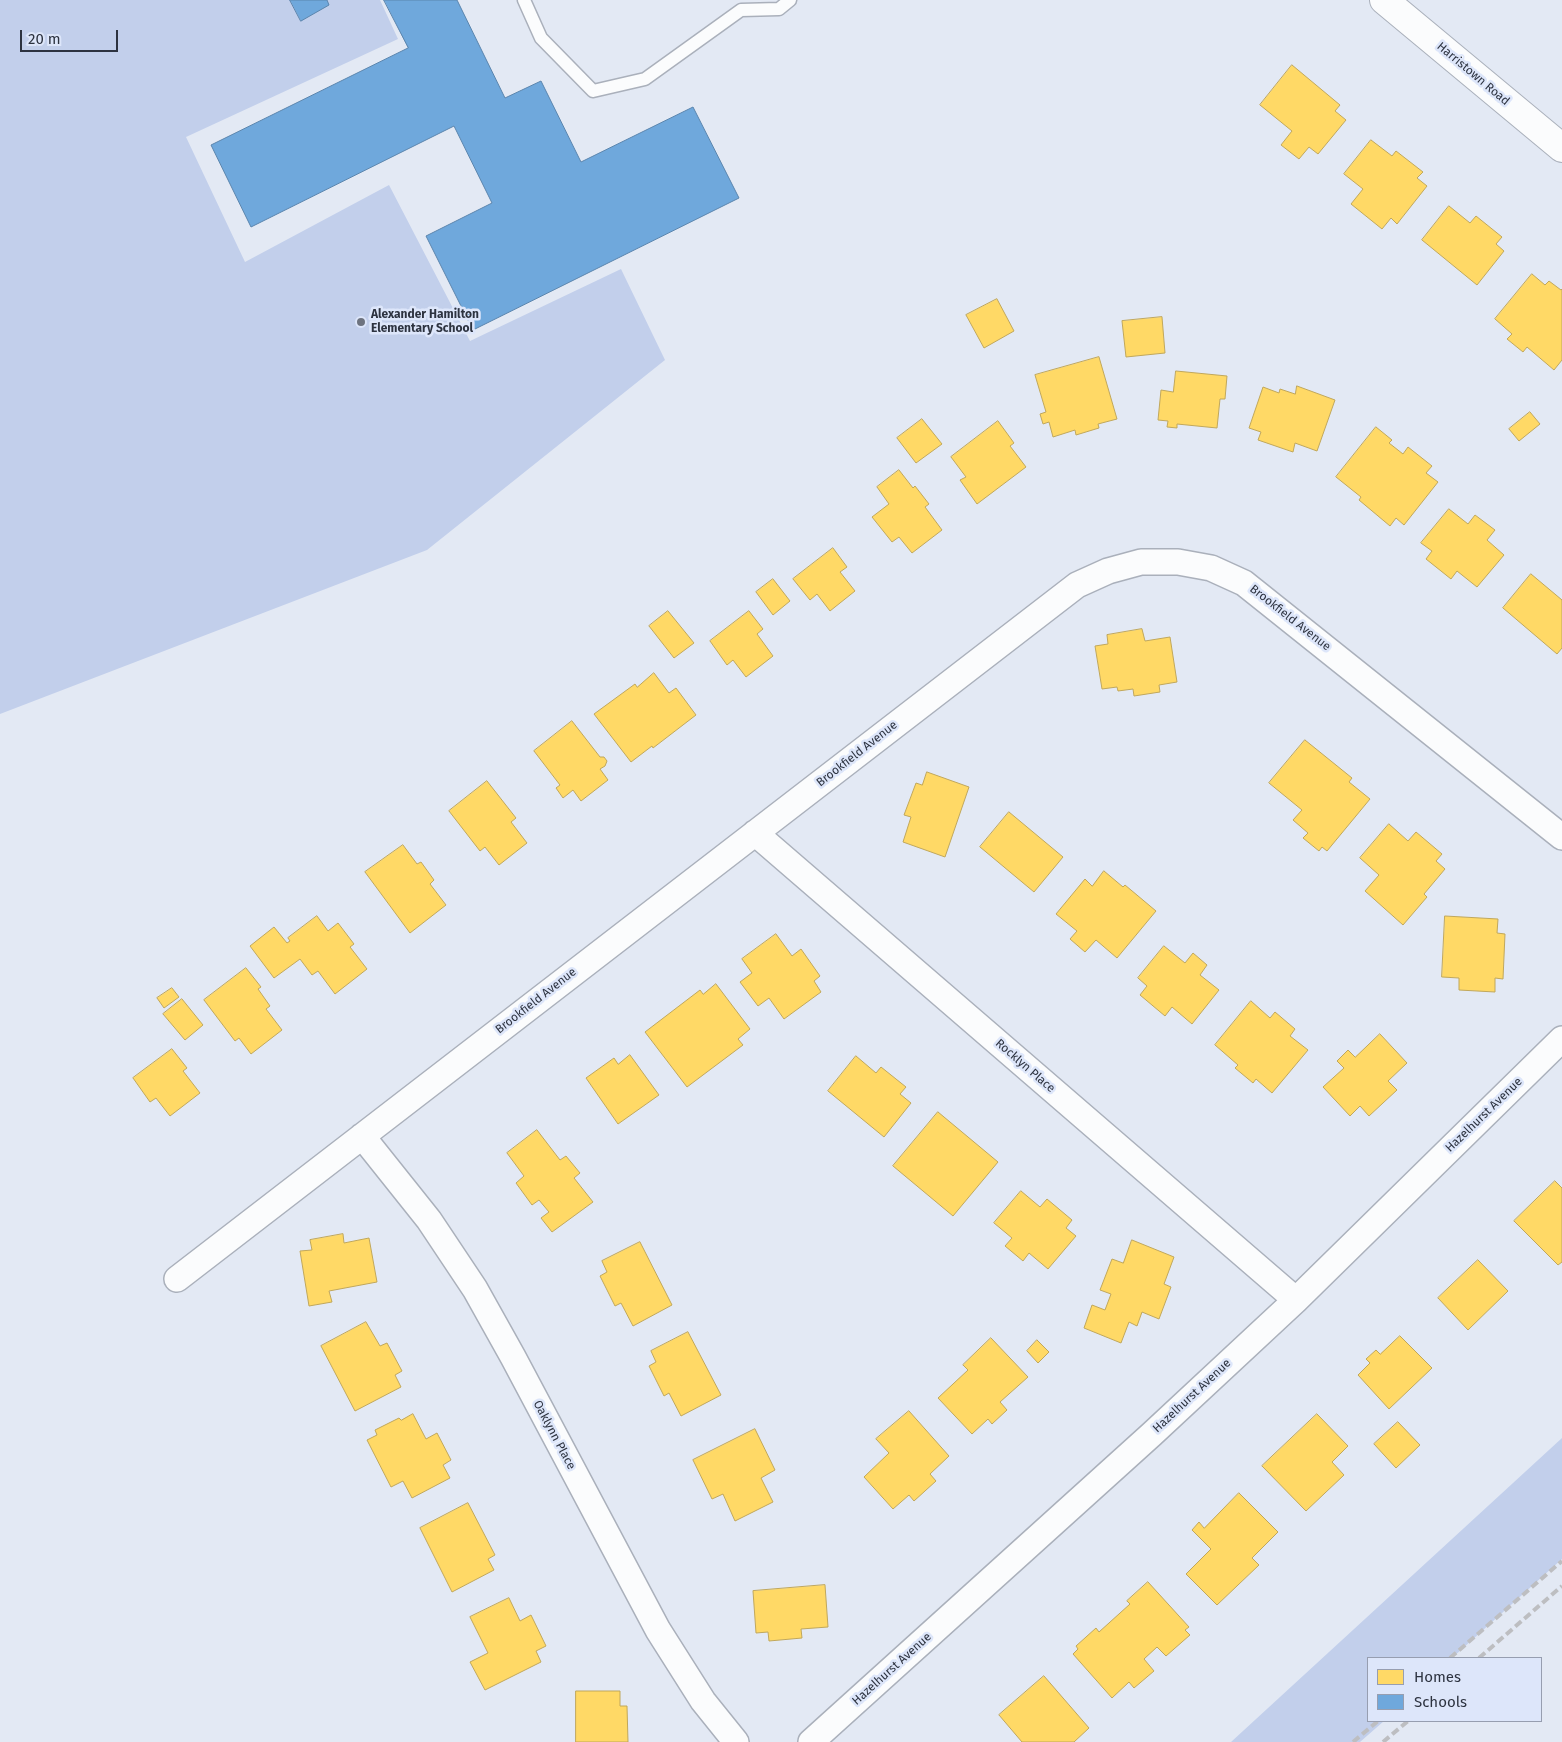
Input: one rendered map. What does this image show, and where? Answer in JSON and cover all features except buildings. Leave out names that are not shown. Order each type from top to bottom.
[{"type":"street","name":"Harristown Road","points":[[1384,0],[1562,148]]},
{"type":"street","name":"Brookfield Avenue","points":[[177,1279],[1077,585],[1108,571],[1141,562],[1178,562],[1211,568],[1244,583],[1562,837]]},
{"type":"street","name":"Rocklyn Place","points":[[755,833],[1296,1300]]},
{"type":"street","name":"Hazelhurst Avenue","points":[[811,1742],[1152,1434],[1296,1300],[1562,1039]]},
{"type":"street","name":"Oaklynn Place","points":[[362,1136],[429,1220],[475,1289],[658,1630],[703,1701],[736,1742]]},
{"type":"lane","points":[[525,0],[541,38],[593,90],[645,79],[738,5],[779,9],[790,0]]},
{"type":"shaded area","points":[[0,0],[380,0],[398,39],[186,137],[245,262],[389,185],[470,341],[621,269],[665,360],[427,550],[0,714]]},
{"type":"shaded area","points":[[1562,1438],[1562,1559],[1453,1657],[1367,1657],[1367,1722],[1383,1722],[1360,1742],[1231,1742]]},
{"type":"railway","points":[[1451,1657],[1562,1561]]},
{"type":"railway","points":[[1480,1657],[1562,1586]]},
{"type":"railway","points":[[1353,1742],[1377,1722]]},
{"type":"railway","points":[[1383,1742],[1407,1722]]},
{"type":"place","name":"Alexander Hamilton Elementary School","points":[[361,322]]}]
